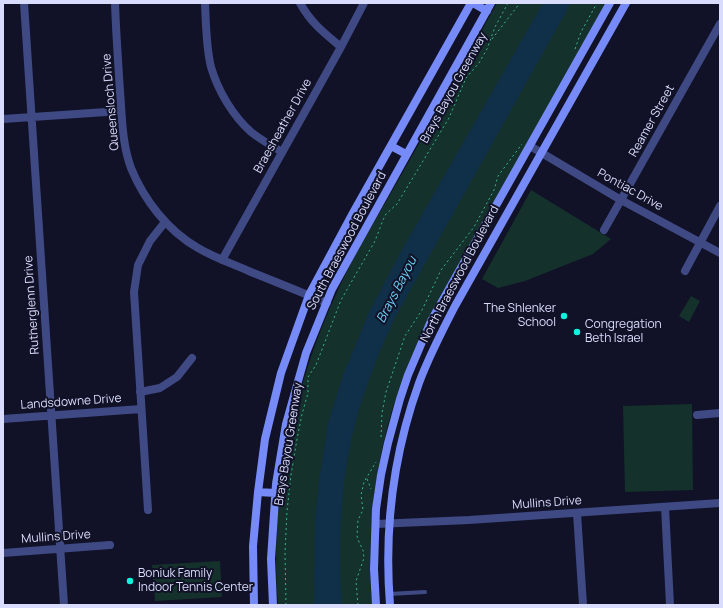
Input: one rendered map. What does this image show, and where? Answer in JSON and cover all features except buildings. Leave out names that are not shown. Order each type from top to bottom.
[{"type":"main road","points":[[472,3],[487,11]]},
{"type":"main road","name":"South Braeswood Boulevard","points":[[254,605],[253,546],[264,439],[281,373],[309,295],[472,3]]},
{"type":"main road","name":"South Braeswood Boulevard","points":[[272,605],[271,559],[275,493],[282,444],[292,398],[306,353],[332,289],[491,3]]},
{"type":"main road","name":"North Braeswood Boulevard","points":[[376,605],[374,568],[376,524],[381,475],[388,443],[408,375],[428,328],[454,279],[610,3]]},
{"type":"main road","name":"North Braeswood Boulevard","points":[[390,604],[388,524],[396,470],[410,410],[419,383],[434,348],[466,286],[626,3]]},
{"type":"main road","points":[[602,19],[613,26]]},
{"type":"main road","points":[[391,146],[406,154]]},
{"type":"main road","points":[[454,279],[466,286]]},
{"type":"main road","points":[[258,492],[275,493]]},
{"type":"main road","points":[[376,605],[390,604]]},
{"type":"street","name":"Rutherglenn Drive","points":[[24,3],[64,605]]},
{"type":"street","name":"Queensloch Drive","points":[[115,3],[121,111],[125,144],[131,167],[141,189],[166,222],[198,248],[222,260],[326,303]]},
{"type":"street","points":[[205,3],[208,49],[211,68],[223,96],[231,109],[251,131],[282,152]]},
{"type":"street","points":[[300,3],[313,23],[341,47]]},
{"type":"street","name":"Braesheather Drive","points":[[222,260],[364,3]]},
{"type":"street","name":"Reamer Street","points":[[604,230],[720,24]]},
{"type":"street","points":[[3,119],[121,111]]},
{"type":"street","name":"Pontiac Drive","points":[[530,146],[621,200],[720,253]]},
{"type":"street","points":[[685,271],[720,206]]},
{"type":"street","points":[[148,510],[134,292],[138,265],[150,241],[166,222]]},
{"type":"street","points":[[140,392],[160,388],[177,377],[192,358]]},
{"type":"street","name":"Landsdowne Drive","points":[[3,419],[141,408]]},
{"type":"street","points":[[696,415],[720,413]]},
{"type":"street","name":"Mullins Drive","points":[[376,524],[469,520],[720,503]]},
{"type":"street","points":[[665,507],[670,605]]},
{"type":"street","points":[[577,513],[583,605]]},
{"type":"street","name":"Mullins Drive","points":[[3,553],[110,545]]},
{"type":"lane","points":[[389,594],[425,592]]},
{"type":"path","name":"Brays Bayou Greenway","points":[[286,605],[285,552],[287,511],[297,439],[308,393],[308,378],[316,365],[341,300],[376,241],[386,214],[397,204],[449,118],[466,78],[479,63],[492,39],[495,27],[508,3]]},
{"type":"path","points":[[492,39],[520,3]]},
{"type":"green space","points":[[497,3],[607,3],[424,329],[409,362],[397,395],[379,463],[371,533],[370,569],[372,605],[278,605],[276,565],[277,524],[281,484],[288,443],[308,365],[322,327],[353,260]]},
{"type":"green space","points":[[531,190],[611,239],[593,254],[525,281],[498,288],[482,279]]},
{"type":"green space","points":[[691,296],[700,301],[689,322],[679,316]]},
{"type":"green space","points":[[692,404],[693,490],[625,492],[623,406]]},
{"type":"green space","points":[[220,561],[222,597],[155,601],[152,565]]},
{"type":"water","name":"Brays Bayou","points":[[543,3],[571,3],[397,314],[373,368],[355,424],[343,491],[340,537],[342,605],[314,605],[315,520],[319,481],[328,423],[343,375],[369,312],[404,246]]},
{"type":"place","name":"The Shlenker School","points":[[564,316]]},
{"type":"place","name":"Congregation Beth Israel","points":[[577,332]]},
{"type":"place","name":"Boniuk Family Indoor Tennis Center","points":[[130,581]]}]
